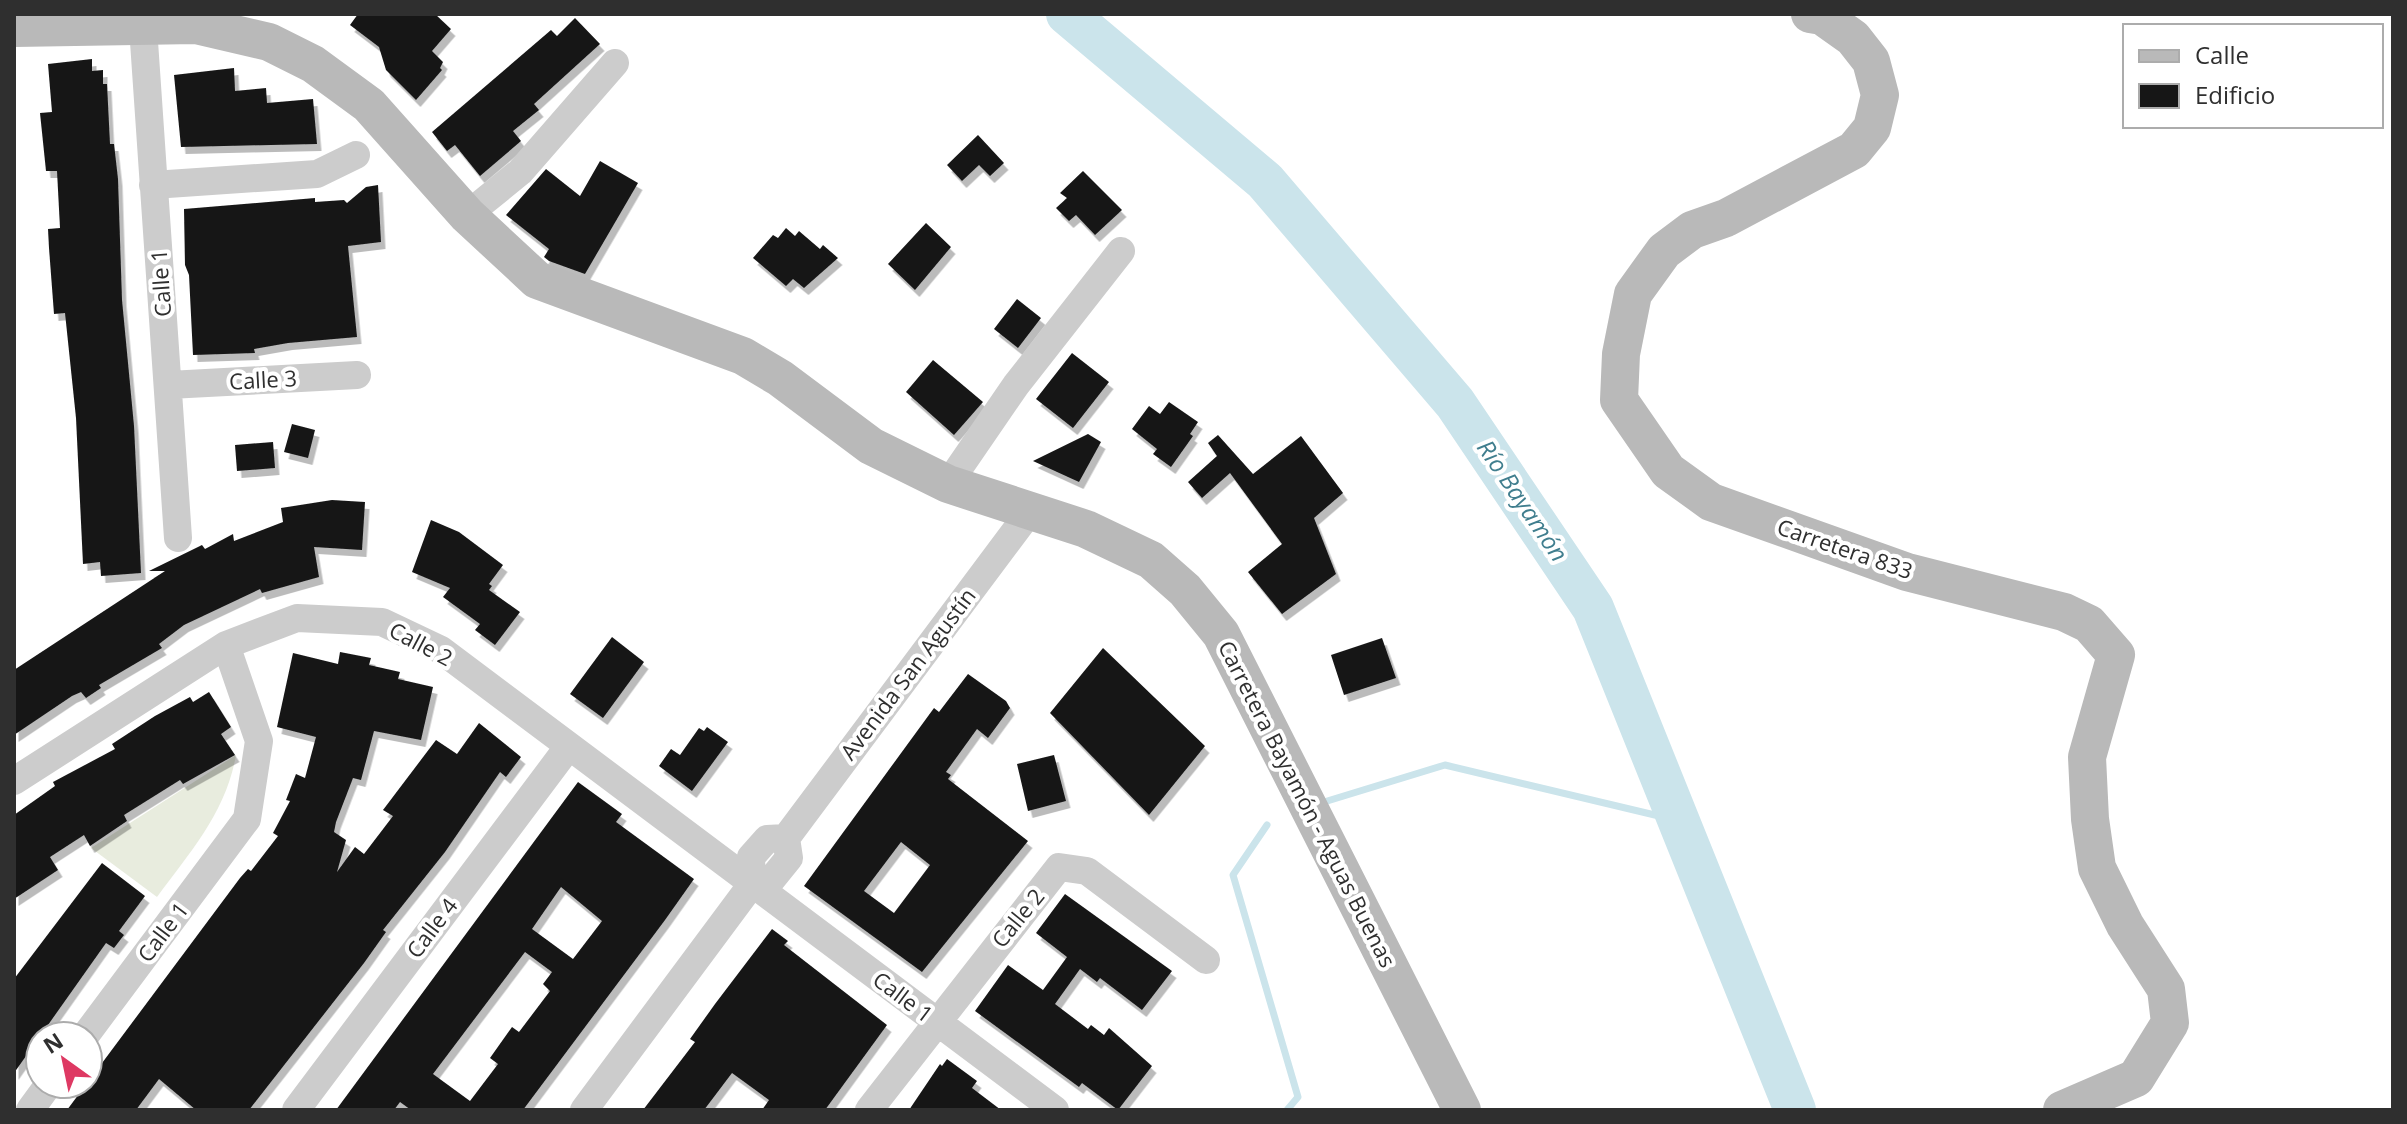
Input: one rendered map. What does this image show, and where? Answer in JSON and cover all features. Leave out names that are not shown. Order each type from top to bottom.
[{"type":"street","name":"Carretera 833","points":[[1810,14],[1822,16],[1853,38],[1871,61],[1880,95],[1872,128],[1854,150],[1726,218],[1692,230],[1664,251],[1633,294],[1621,354],[1619,400],[1668,471],[1711,502],[1907,572],[2064,612],[2089,624],[2116,655],[2087,757],[2090,819],[2097,868],[2125,925],[2166,989],[2170,1023],[2136,1078],[2062,1110]]},
{"type":"street","name":"Carretera Bayamón - Aguas Buenas","points":[[14,28],[196,25],[269,42],[313,64],[369,105],[467,215],[537,280],[743,356],[780,378],[871,446],[948,484],[1086,529],[1151,560],[1185,590],[1221,634],[1462,1110]]},
{"type":"street","name":"Calle 1","points":[[143,27],[178,538]]},
{"type":"street","points":[[467,215],[520,172],[615,63]]},
{"type":"street","points":[[153,185],[317,174],[356,155]]},
{"type":"street","points":[[948,484],[1016,385],[1121,251]]},
{"type":"street","name":"Calle 3","points":[[169,385],[357,375]]},
{"type":"street","name":"Avenida San Agustín","points":[[584,1110],[752,884],[772,879],[789,858],[786,838],[1031,510]]},
{"type":"street","name":"Calle 2","points":[[14,781],[226,645],[297,618],[382,622],[441,650],[752,884]]},
{"type":"street","name":"Calle 1","points":[[97,1020],[247,819],[259,741],[226,645]]},
{"type":"street","name":"Calle 4","points":[[296,1110],[569,746]]},
{"type":"street","name":"Calle 2","points":[[869,1110],[935,1021],[1059,867],[1087,871],[1206,960]]},
{"type":"street","name":"Calle 1","points":[[752,884],[1055,1110]]},
{"type":"shaded area","points":[[236,755],[216,813],[157,897],[91,848]]},
{"type":"building","points":[[358,14],[435,14],[451,29],[432,51],[443,62],[442,70],[416,100],[386,70],[379,47],[350,25]]},
{"type":"building","points":[[575,18],[600,44],[534,104],[539,110],[513,131],[521,141],[480,176],[455,145],[447,151],[432,132],[551,30],[557,36]]},
{"type":"building","points":[[92,59],[92,71],[103,70],[103,84],[107,84],[110,144],[114,144],[118,179],[122,300],[134,426],[141,573],[101,576],[100,562],[83,564],[76,418],[65,313],[54,314],[49,248],[48,229],[60,228],[57,171],[46,171],[40,113],[52,112],[48,64]]},
{"type":"building","points":[[234,68],[235,91],[266,88],[267,103],[313,99],[317,144],[181,147],[174,75]]},
{"type":"building","points":[[978,135],[1004,163],[990,176],[979,165],[962,181],[947,165]]},
{"type":"building","points":[[600,161],[638,183],[585,274],[549,261],[544,257],[549,249],[506,215],[546,169],[580,196]]},
{"type":"building","points":[[1083,171],[1122,210],[1095,235],[1076,215],[1069,221],[1056,208],[1067,198],[1060,193]]},
{"type":"building","points":[[378,185],[381,242],[348,246],[357,337],[288,343],[254,349],[255,353],[193,355],[189,275],[185,265],[184,209],[315,198],[315,202],[344,200],[347,203],[366,187]]},
{"type":"building","points":[[926,223],[951,247],[915,290],[888,264]]},
{"type":"building","points":[[786,228],[795,236],[799,231],[820,249],[823,245],[838,258],[804,288],[793,279],[786,286],[753,258],[773,235],[778,238]]},
{"type":"building","points":[[1017,299],[1041,318],[1018,348],[994,329]]},
{"type":"building","points":[[1072,353],[1109,382],[1073,428],[1036,399]]},
{"type":"building","points":[[933,360],[983,402],[954,435],[906,392]]},
{"type":"building","points":[[1169,402],[1198,422],[1190,434],[1193,436],[1171,467],[1153,454],[1157,449],[1132,429],[1149,406],[1160,414]]},
{"type":"building","points":[[292,424],[315,430],[308,458],[284,452]]},
{"type":"building","points":[[1088,434],[1101,442],[1079,482],[1033,461]]},
{"type":"building","points":[[1218,435],[1253,474],[1301,436],[1343,493],[1314,518],[1336,574],[1282,614],[1248,572],[1282,544],[1230,473],[1202,498],[1188,482],[1217,456],[1208,443]]},
{"type":"building","points":[[273,442],[275,468],[237,471],[235,445]]},
{"type":"building","points":[[332,500],[365,502],[362,550],[314,547],[319,577],[262,593],[260,589],[184,625],[159,644],[162,648],[99,685],[101,688],[86,698],[81,692],[72,696],[14,735],[14,670],[165,571],[149,571],[202,545],[205,549],[233,534],[234,541],[283,522],[281,508]]},
{"type":"building","points":[[431,520],[459,532],[503,565],[489,584],[492,586],[489,590],[520,612],[495,645],[475,630],[480,624],[443,597],[450,588],[412,572]]},
{"type":"building","points":[[612,637],[644,662],[603,718],[570,694]]},
{"type":"building","points":[[1382,638],[1396,678],[1344,695],[1331,655]]},
{"type":"building","points":[[1103,648],[1205,746],[1149,815],[1050,713]]},
{"type":"building","points":[[340,652],[371,658],[369,665],[400,672],[398,679],[433,687],[421,740],[374,731],[361,780],[353,778],[336,822],[334,832],[346,840],[337,872],[355,847],[364,854],[393,816],[383,810],[436,740],[457,754],[479,723],[521,757],[506,777],[500,772],[445,852],[383,930],[386,932],[364,963],[249,1110],[196,1110],[159,1079],[136,1110],[67,1110],[74,1100],[104,1100],[104,1060],[240,878],[248,869],[251,871],[278,836],[273,833],[290,801],[286,800],[296,774],[305,778],[316,737],[277,727],[293,653],[338,664]]},
{"type":"building","points":[[968,674],[1006,701],[1010,708],[988,738],[977,729],[946,772],[951,775],[948,779],[1028,841],[922,972],[804,886],[934,708],[939,712]],"holes":[[[901,842],[930,865],[894,913],[864,891]]]},
{"type":"building","points":[[209,692],[231,727],[221,734],[235,755],[183,784],[180,780],[124,815],[127,821],[90,846],[84,835],[50,857],[58,870],[14,899],[14,815],[55,786],[53,782],[115,749],[112,744],[155,716],[190,697],[193,702]]},
{"type":"building","points":[[707,727],[728,742],[692,791],[659,766],[671,749],[680,755],[699,728],[704,731]]},
{"type":"building","points":[[1054,755],[1066,801],[1028,811],[1017,764]]},
{"type":"building","points":[[578,782],[622,814],[616,822],[694,879],[523,1110],[411,1110],[400,1102],[394,1110],[336,1110]],"holes":[[[561,887],[602,921],[573,959],[532,929]],[[525,952],[552,972],[543,984],[550,991],[519,1032],[512,1027],[490,1058],[498,1064],[470,1101],[433,1074]]]},
{"type":"building","points":[[102,863],[145,896],[119,931],[124,935],[114,948],[106,943],[52,1020],[24,1020],[24,1059],[14,1073],[14,979]]},
{"type":"building","points":[[1065,894],[1172,971],[1142,1010],[1100,978],[1097,982],[1080,969],[1055,1004],[1088,1029],[1091,1025],[1104,1035],[1109,1028],[1152,1066],[1118,1110],[1082,1083],[1079,1087],[975,1011],[1008,965],[1043,990],[1067,957],[1036,933]]},
{"type":"building","points":[[772,929],[788,941],[784,945],[887,1025],[825,1110],[762,1110],[769,1100],[732,1073],[704,1110],[643,1110],[695,1042],[690,1039]]},
{"type":"building","points":[[947,1059],[977,1081],[972,1088],[1001,1110],[909,1110],[940,1064],[942,1066]]},
{"type":"waterway","name":"Río Bayamón","points":[[1067,14],[1265,181],[1455,403],[1593,608],[1795,1110]]},
{"type":"waterway","points":[[1324,802],[1445,765],[1680,821]]},
{"type":"waterway","points":[[1267,825],[1233,875],[1298,1097],[1287,1110]]}]
